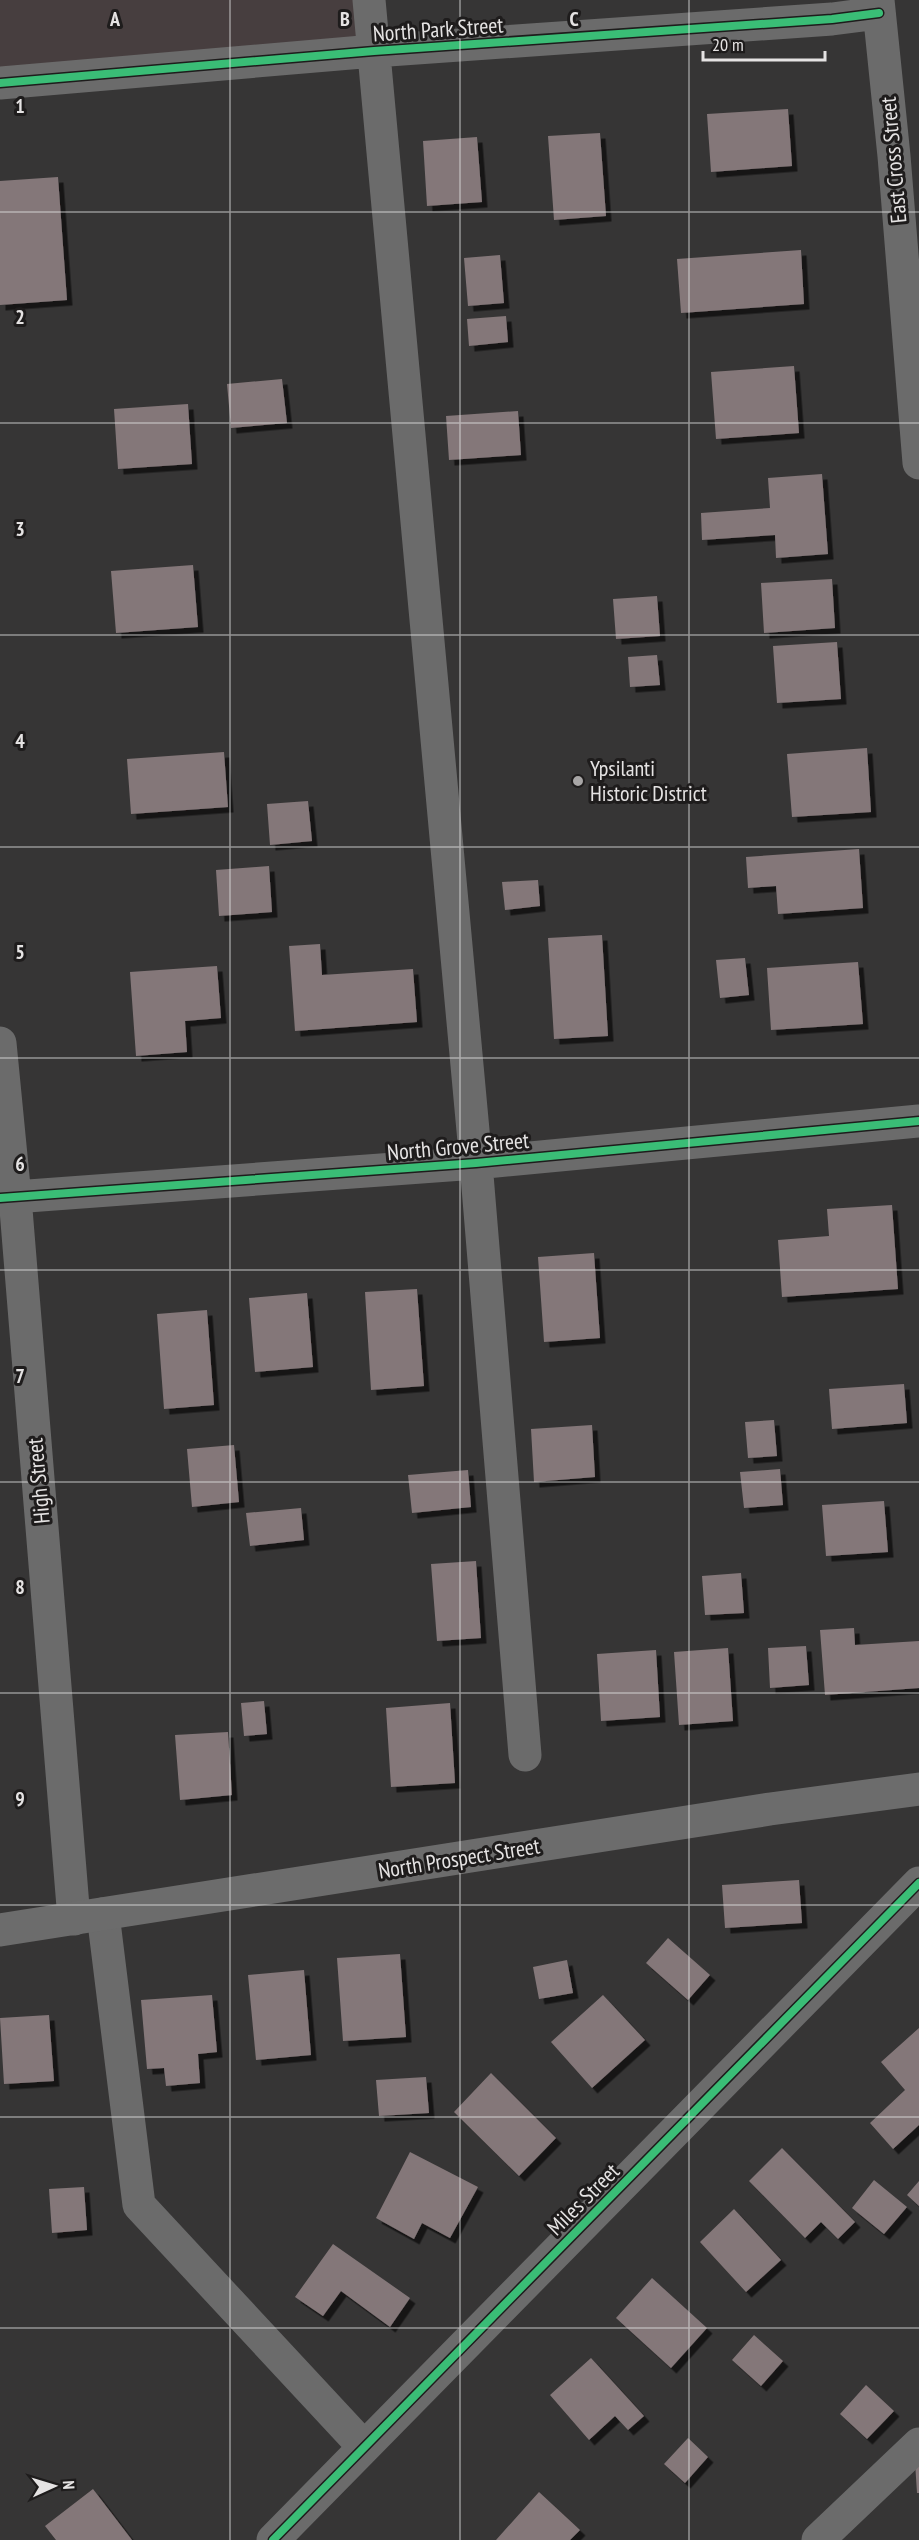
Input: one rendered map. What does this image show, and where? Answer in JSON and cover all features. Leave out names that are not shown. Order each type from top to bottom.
[{"type":"main road","name":"North Prospect Street","points":[[0,1929],[735,1814],[919,1789]]},
{"type":"street","points":[[369,0],[476,1163],[525,1755]]},
{"type":"street","name":"North Park Street","points":[[0,83],[374,51],[808,20],[879,6]]},
{"type":"street","name":"East Cross Street","points":[[879,6],[907,155],[919,463]]},
{"type":"street","name":"High Street","points":[[0,1043],[8,1198],[88,1917],[139,2205],[364,2447]]},
{"type":"street","name":"North Grove Street","points":[[8,1198],[476,1163],[919,1121]]},
{"type":"street","name":"Miles Street","points":[[273,2540],[919,1883]]},
{"type":"street","points":[[818,2540],[919,2444]]},
{"type":"shaded area","points":[[0,0],[370,0],[374,51],[0,74]]},
{"type":"building","points":[[788,109],[792,166],[711,172],[707,114]]},
{"type":"building","points":[[600,133],[606,216],[554,220],[548,136]]},
{"type":"building","points":[[477,137],[482,202],[427,206],[423,141]]},
{"type":"building","points":[[58,177],[67,300],[0,305],[0,181]]},
{"type":"building","points":[[801,250],[804,304],[681,313],[677,259]]},
{"type":"building","points":[[500,255],[504,303],[468,306],[464,258]]},
{"type":"building","points":[[506,316],[508,342],[469,346],[467,319]]},
{"type":"building","points":[[794,366],[799,433],[716,439],[711,372]]},
{"type":"building","points":[[282,379],[287,423],[231,428],[227,384]]},
{"type":"building","points":[[188,404],[192,464],[118,469],[114,409]]},
{"type":"building","points":[[518,411],[521,455],[449,460],[446,416]]},
{"type":"building","points":[[822,474],[828,554],[776,558],[775,535],[702,540],[701,513],[770,508],[768,478]]},
{"type":"building","points":[[193,565],[198,627],[116,633],[111,571]]},
{"type":"building","points":[[832,579],[835,628],[764,633],[761,583]]},
{"type":"building","points":[[657,596],[660,636],[616,639],[613,599]]},
{"type":"building","points":[[837,642],[841,699],[777,703],[773,646]]},
{"type":"building","points":[[657,655],[660,685],[630,687],[628,657]]},
{"type":"building","points":[[867,748],[871,812],[792,817],[787,754]]},
{"type":"building","points":[[224,752],[228,807],[131,814],[127,759]]},
{"type":"building","points":[[308,801],[312,841],[270,845],[267,804]]},
{"type":"building","points":[[859,849],[863,908],[778,914],[776,886],[748,888],[746,857]]},
{"type":"building","points":[[269,866],[272,912],[219,916],[216,870]]},
{"type":"building","points":[[538,880],[540,906],[505,910],[502,882]]},
{"type":"building","points":[[602,935],[608,1036],[554,1039],[548,938]]},
{"type":"building","points":[[320,944],[322,975],[413,969],[417,1022],[295,1031],[289,946]]},
{"type":"building","points":[[745,958],[749,995],[720,998],[716,960]]},
{"type":"building","points":[[858,962],[863,1024],[771,1030],[767,968]]},
{"type":"building","points":[[217,966],[221,1018],[185,1021],[187,1052],[136,1056],[130,972]]},
{"type":"building","points":[[892,1205],[898,1289],[782,1297],[778,1240],[829,1236],[827,1209]]},
{"type":"building","points":[[594,1253],[600,1338],[544,1342],[538,1257]]},
{"type":"building","points":[[417,1289],[424,1386],[371,1390],[365,1292]]},
{"type":"building","points":[[307,1293],[313,1367],[255,1372],[249,1298]]},
{"type":"building","points":[[207,1310],[214,1405],[164,1409],[157,1314]]},
{"type":"building","points":[[904,1384],[907,1423],[832,1429],[829,1389]]},
{"type":"building","points":[[774,1420],[777,1456],[748,1458],[745,1422]]},
{"type":"building","points":[[592,1425],[595,1477],[534,1482],[531,1429]]},
{"type":"building","points":[[234,1445],[239,1502],[192,1507],[187,1449]]},
{"type":"building","points":[[780,1469],[783,1505],[744,1508],[740,1472]]},
{"type":"building","points":[[468,1470],[471,1507],[412,1513],[408,1475]]},
{"type":"building","points":[[884,1501],[888,1552],[826,1556],[822,1505]]},
{"type":"building","points":[[301,1508],[304,1540],[250,1546],[246,1513]]},
{"type":"building","points":[[476,1561],[481,1638],[437,1641],[431,1564]]},
{"type":"building","points":[[741,1573],[744,1613],[705,1615],[702,1576]]},
{"type":"building","points":[[854,1628],[855,1645],[919,1641],[919,1688],[825,1695],[820,1630]]},
{"type":"building","points":[[806,1646],[809,1685],[770,1688],[768,1648]]},
{"type":"building","points":[[728,1648],[733,1721],[679,1725],[674,1652]]},
{"type":"building","points":[[656,1650],[660,1717],[601,1721],[597,1654]]},
{"type":"building","points":[[264,1701],[267,1734],[244,1736],[241,1703]]},
{"type":"building","points":[[450,1703],[455,1783],[391,1787],[386,1708]]},
{"type":"building","points":[[228,1732],[232,1795],[180,1800],[175,1735]]},
{"type":"building","points":[[799,1880],[802,1923],[725,1928],[722,1885]]},
{"type":"building","points":[[668,1938],[710,1975],[688,2000],[646,1963]]},
{"type":"building","points":[[400,1954],[406,2037],[343,2041],[337,1958]]},
{"type":"building","points":[[567,1960],[573,1993],[539,1999],[533,1967]]},
{"type":"building","points":[[304,1970],[311,2055],[256,2060],[248,1975]]},
{"type":"building","points":[[212,1995],[217,2052],[198,2054],[200,2083],[166,2086],[164,2068],[147,2069],[141,2000]]},
{"type":"building","points":[[603,1995],[645,2040],[592,2088],[551,2042]]},
{"type":"building","points":[[49,2015],[54,2081],[4,2084],[0,2018]]},
{"type":"building","points":[[919,2028],[919,2125],[893,2149],[870,2123],[905,2090],[881,2062]]},
{"type":"building","points":[[491,2073],[556,2138],[519,2176],[454,2112]]},
{"type":"building","points":[[426,2077],[429,2113],[379,2116],[376,2080]]},
{"type":"building","points":[[782,2148],[855,2222],[838,2239],[821,2222],[805,2238],[749,2181]]},
{"type":"building","points":[[410,2152],[478,2187],[450,2238],[422,2223],[414,2239],[376,2218]]},
{"type":"building","points":[[874,2180],[907,2207],[884,2234],[852,2208]]},
{"type":"building","points":[[919,2181],[919,2206],[907,2195]]},
{"type":"building","points":[[84,2187],[87,2230],[52,2233],[49,2189]]},
{"type":"building","points":[[734,2209],[781,2260],[746,2292],[700,2242]]},
{"type":"building","points":[[333,2244],[410,2298],[390,2327],[341,2291],[323,2316],[295,2297]]},
{"type":"building","points":[[652,2278],[707,2328],[671,2368],[616,2318]]},
{"type":"building","points":[[754,2335],[783,2361],[761,2386],[732,2360]]},
{"type":"building","points":[[591,2358],[644,2416],[628,2430],[615,2416],[589,2440],[550,2395]]},
{"type":"building","points":[[866,2385],[894,2411],[867,2439],[840,2414]]},
{"type":"building","points":[[688,2438],[708,2457],[685,2483],[664,2464]]},
{"type":"building","points":[[915,2462],[919,2462],[919,2493],[917,2493]]},
{"type":"building","points":[[93,2489],[132,2540],[56,2540],[45,2526]]},
{"type":"building","points":[[539,2492],[580,2530],[570,2540],[496,2540]]},
{"type":"cycle path","points":[[0,83],[374,51],[832,19],[879,13]]},
{"type":"cycle path","points":[[0,1198],[476,1163],[919,1121]]},
{"type":"cycle path","points":[[273,2540],[919,1883]]},
{"type":"place","name":"Ypsilanti Historic District","points":[[578,781]]}]
